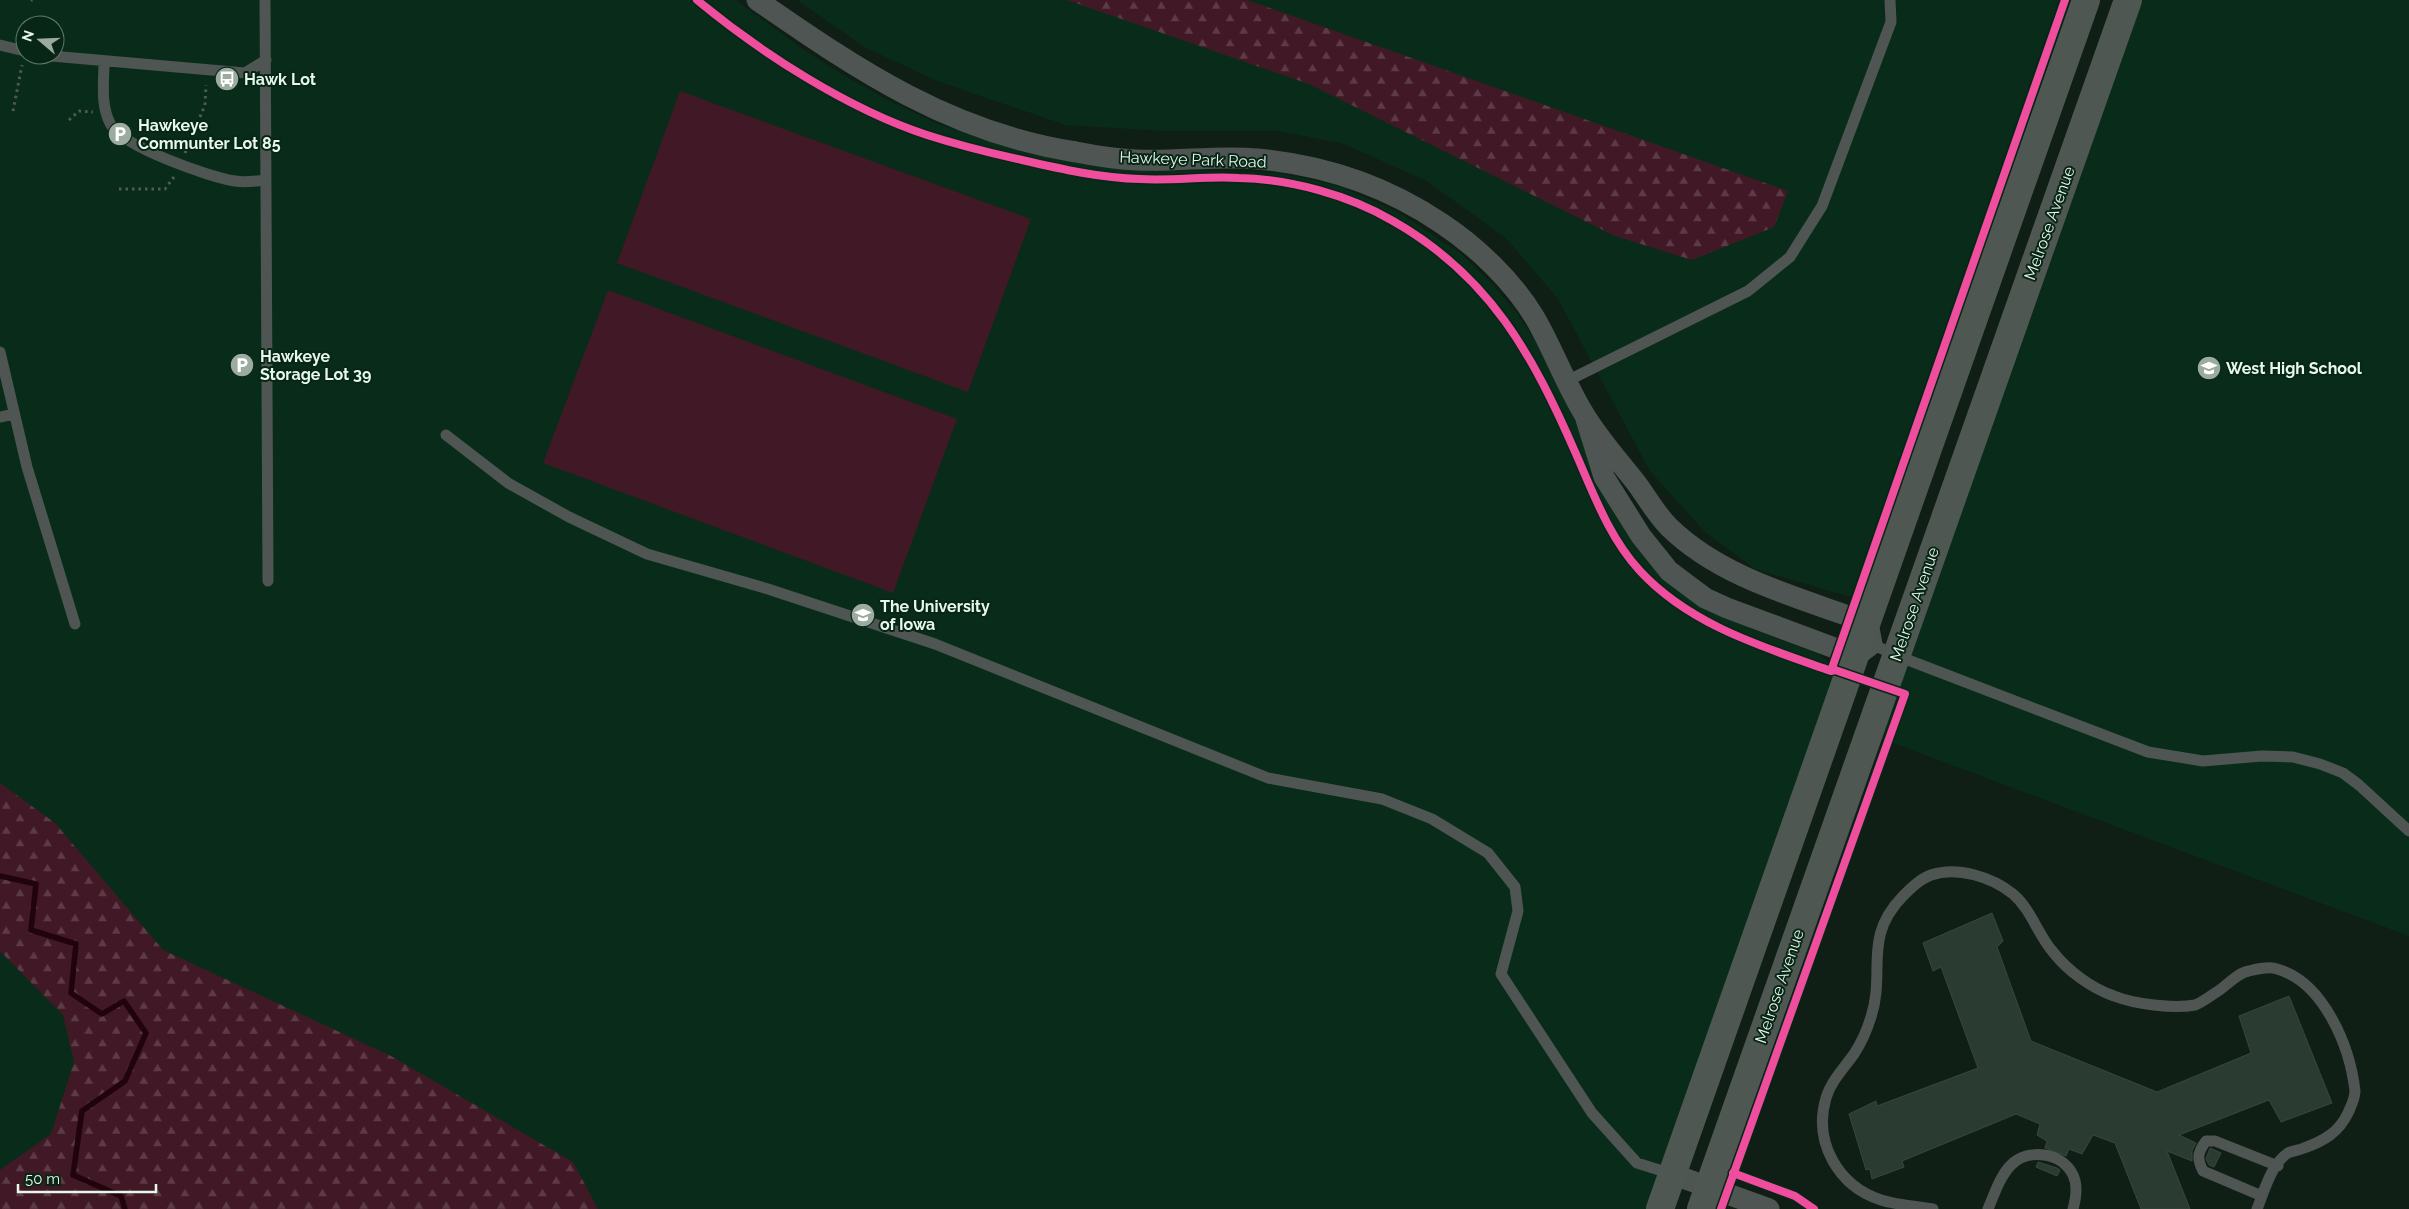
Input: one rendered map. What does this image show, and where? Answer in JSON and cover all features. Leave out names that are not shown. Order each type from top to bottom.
[{"type":"main road","name":"Melrose Avenue","points":[[1705,1198],[1873,645],[2086,0]]},
{"type":"main road","name":"Melrose Avenue","points":[[1660,1209],[1873,645],[2128,0]]},
{"type":"street","name":"Hawkeye Park Road","points":[[757,0],[841,58],[904,95],[997,133],[1076,152],[1136,160],[1255,159],[1296,164],[1338,174],[1406,202],[1442,223],[1470,245],[1501,274],[1533,315],[1585,416],[1654,510],[1669,527],[1691,545],[1733,571],[1873,645]]},
{"type":"street","name":"Hawkeye Park Road","points":[[1585,416],[1604,476],[1641,536],[1669,571],[1705,598],[1726,608],[1873,645]]},
{"type":"street","points":[[1672,1174],[1705,1198],[1769,1209]]},
{"type":"lane","points":[[266,0],[268,581]]},
{"type":"lane","points":[[1567,381],[1748,291],[1790,257],[1822,206],[1891,22],[1890,0]]},
{"type":"lane","points":[[0,46],[15,49]]},
{"type":"lane","points":[[65,57],[245,73],[266,60]]},
{"type":"lane","points":[[104,61],[104,105],[111,125],[122,137],[137,147],[208,174],[236,182],[266,180]]},
{"type":"lane","points":[[0,352],[27,467],[75,624]]},
{"type":"lane","points":[[0,417],[14,414]]},
{"type":"lane","points":[[446,435],[508,483],[569,517],[647,554],[768,589],[935,644],[1268,778],[1382,799],[1432,819],[1488,853],[1514,887],[1518,911],[1501,974],[1592,1112],[1637,1163],[1672,1174]]},
{"type":"lane","points":[[1873,645],[2148,752],[2203,761],[2262,756],[2286,757],[2320,764],[2344,773],[2409,831]]},
{"type":"lane","points":[[1933,1209],[1880,1200],[1858,1189],[1841,1175],[1830,1159],[1826,1144],[1823,1116],[1826,1098],[1836,1077],[1864,1036],[1873,1012],[1878,940],[1885,919],[1912,888],[1928,876],[1945,872],[1968,874],[1990,880],[2014,895],[2054,954],[2069,969],[2089,984],[2113,996],[2161,1005],[2196,1005],[2218,992],[2244,971],[2275,968],[2299,979],[2321,999],[2339,1036],[2350,1067],[2355,1095],[2342,1126],[2321,1142],[2287,1154],[2268,1178],[2257,1209]]},
{"type":"lane","points":[[2262,1196],[2203,1172],[2198,1161],[2199,1150],[2206,1141],[2215,1141],[2278,1166]]},
{"type":"lane","points":[[1988,1209],[2000,1181],[2011,1165],[2023,1157],[2032,1154],[2043,1154],[2061,1161],[2073,1175],[2076,1190],[2073,1209]]},
{"type":"path","points":[[13,111],[22,65]]},
{"type":"path","points":[[119,189],[165,189],[172,182],[205,105],[206,85]]},
{"type":"path","points":[[69,120],[79,111],[106,112]]},
{"type":"shaded area","name":"The University of Iowa","points":[[0,0],[736,0],[800,47],[843,75],[888,100],[936,123],[1004,146],[1138,169],[1277,173],[1342,187],[1401,214],[1460,253],[1492,284],[1516,312],[1541,349],[1579,428],[1698,601],[1752,629],[1819,654],[1831,665],[1836,678],[1651,1209],[0,1209]]},
{"type":"shaded area","points":[[797,0],[2059,0],[1851,597],[1755,569],[1704,531],[1650,471],[1558,299],[1505,237],[1425,180],[1341,143],[1278,131],[1163,131],[1066,125],[937,81],[866,48]]},
{"type":"shaded area","name":"West High School","points":[[2140,0],[2409,0],[2409,936],[1877,737]]},
{"type":"green space","points":[[1067,0],[1247,0],[1788,191],[1774,227],[1692,260],[1615,236],[1309,84]]},
{"type":"green space","points":[[680,91],[1031,219],[968,392],[617,263]]},
{"type":"green space","points":[[608,290],[957,419],[893,593],[543,463]]},
{"type":"green space","points":[[0,783],[55,823],[163,950],[391,1056],[573,1162],[598,1209],[0,1209],[0,1170],[51,1134],[74,1062],[63,1015],[0,951]]},
{"type":"building","points":[[1992,913],[2003,941],[1997,947],[2031,1041],[2157,1092],[2251,1053],[2239,1016],[2289,996],[2332,1103],[2281,1122],[2269,1100],[2179,1135],[2196,1143],[2192,1151],[2192,1161],[2167,1151],[2190,1209],[2141,1209],[2115,1143],[2093,1135],[2082,1154],[2069,1149],[2066,1156],[2045,1148],[2047,1141],[2037,1135],[2040,1124],[2016,1114],[1902,1161],[1904,1167],[1872,1179],[1870,1169],[1866,1170],[1849,1114],[1876,1101],[1877,1106],[1978,1068],[1941,967],[1933,971],[1923,943]]},
{"type":"building","points":[[2210,1148],[2221,1153],[2214,1167],[2209,1165],[2206,1159]]},
{"type":"building","points":[[2038,1162],[2060,1170],[2057,1176],[2036,1167]]},
{"type":"waterway","points":[[0,876],[36,884],[31,930],[76,944],[71,993],[102,1014],[124,1001],[146,1033],[125,1081],[82,1111],[73,1175],[121,1196],[125,1209]]},
{"type":"cycle path","points":[[697,0],[749,40],[806,78],[867,110],[927,135],[998,155],[1095,175],[1152,179],[1239,178],[1278,181],[1338,196],[1358,203],[1393,221],[1427,243],[1456,267],[1482,293],[1505,321],[1525,351],[1543,384],[1596,500],[1619,544],[1640,571],[1660,590],[1704,620],[1754,643],[1831,671],[1835,670],[1905,694],[1721,1209]]},
{"type":"cycle path","points":[[1831,671],[2065,0]]},
{"type":"cycle path","points":[[1733,1173],[1795,1196],[1814,1209]]},
{"type":"place","name":"Hawk Lot","points":[[227,79]]},
{"type":"place","name":"Hawkeye Communter Lot 85","points":[[120,134]]},
{"type":"place","name":"Hawkeye Storage Lot 39","points":[[242,365]]},
{"type":"place","name":"West High School","points":[[2209,368]]},
{"type":"place","name":"The University of Iowa","points":[[863,615]]}]
